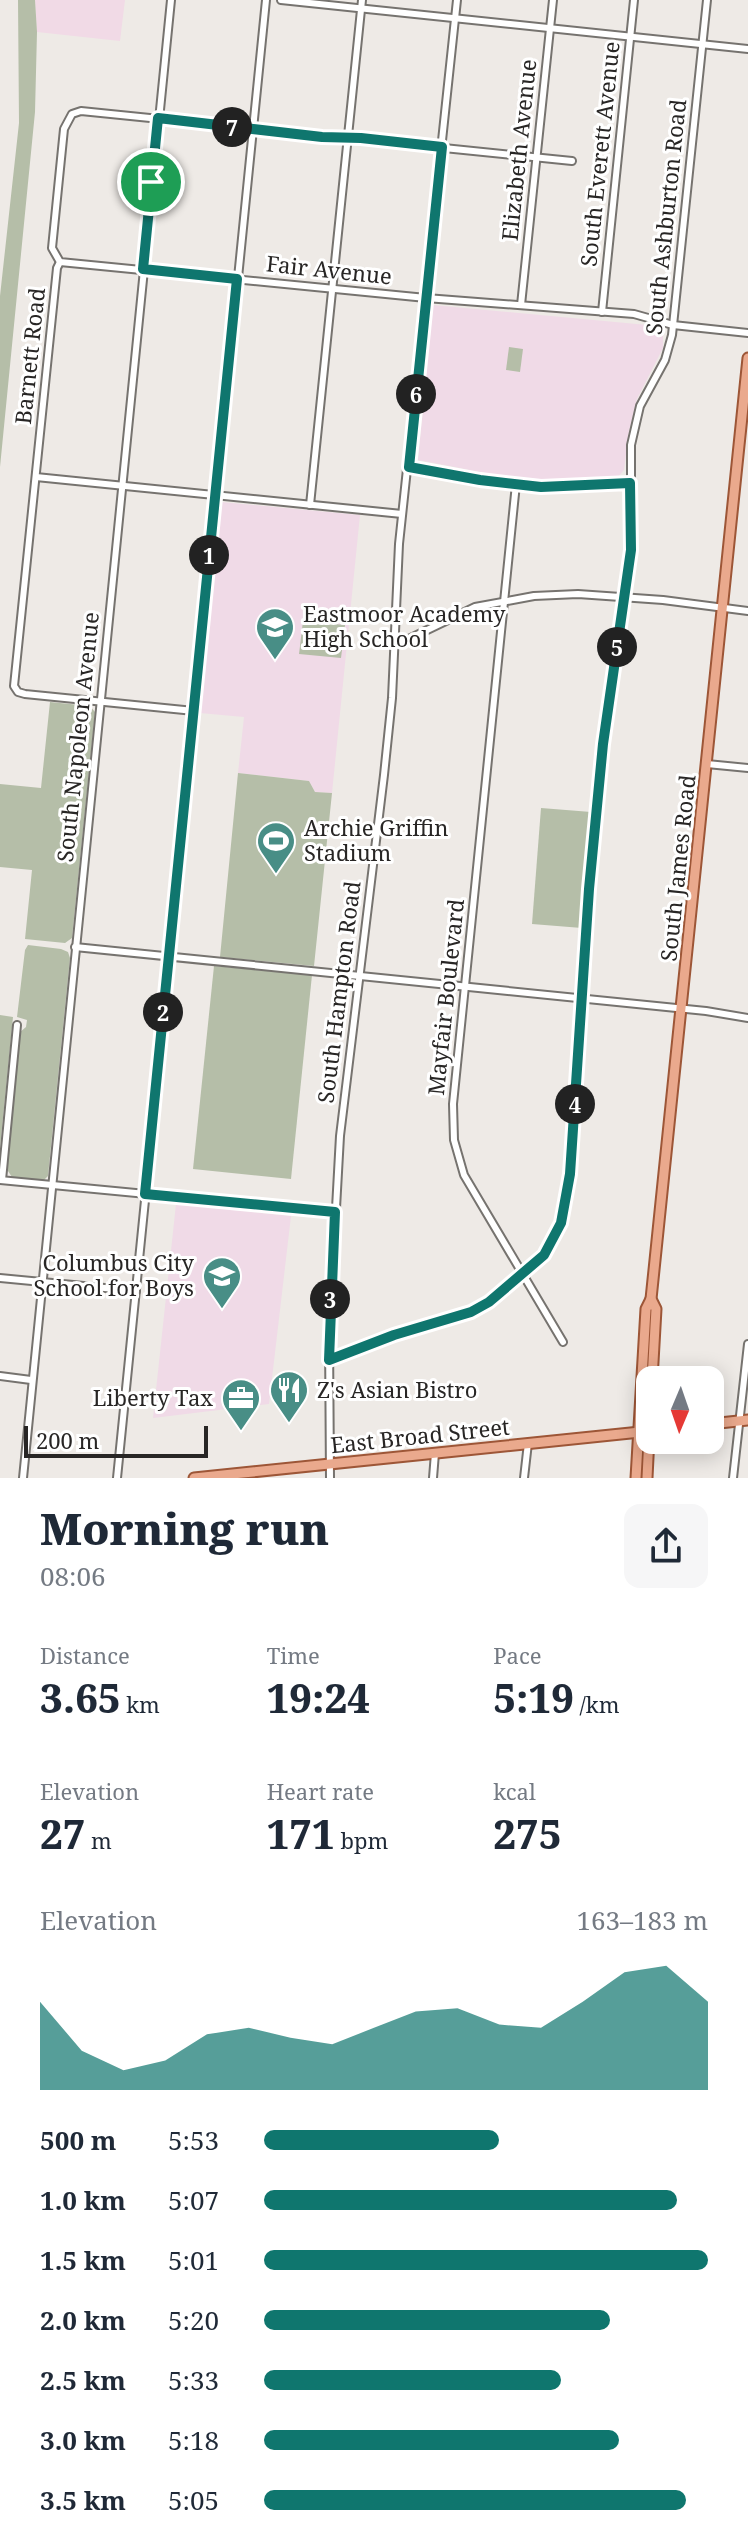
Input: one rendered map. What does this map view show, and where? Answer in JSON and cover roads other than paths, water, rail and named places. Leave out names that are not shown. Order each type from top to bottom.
[{"type":"main road","name":"South James Road","points":[[653,1366],[656,1309],[651,1299],[723,607],[744,440],[748,358]]},
{"type":"main road","points":[[642,1366],[646,1309],[651,1299]]},
{"type":"main road","name":"East Broad Street","points":[[194,1478],[636,1432]]},
{"type":"main road","points":[[636,1478],[637,1454]]},
{"type":"main road","points":[[647,1478],[649,1454]]},
{"type":"street","name":"South Napoleon Avenue","points":[[23,1478],[50,1184],[171,0]]},
{"type":"street","points":[[117,1478],[266,0]]},
{"type":"street","points":[[281,0],[748,49]]},
{"type":"street","points":[[310,505],[362,0]]},
{"type":"street","name":"South Hampton Road","points":[[330,1478],[329,1360],[340,1136],[392,698],[402,514],[457,0]]},
{"type":"street","name":"Elizabeth Avenue","points":[[521,305],[553,0]]},
{"type":"street","name":"South Everett Avenue","points":[[602,312],[634,0]]},
{"type":"street","name":"South Ashburton Road","points":[[329,1360],[394,1335],[471,1312],[489,1302],[522,1276],[550,1247],[563,1217],[570,1174],[603,744],[631,539],[631,440],[637,414],[665,360],[673,325],[707,0]]},
{"type":"street","points":[[60,262],[53,253],[65,123],[72,114],[81,111],[572,161]]},
{"type":"street","name":"Fair Avenue","points":[[60,262],[426,298],[634,314],[673,325],[748,333]]},
{"type":"street","name":"Barnett Road","points":[[60,262],[14,686],[18,692],[99,702]]},
{"type":"street","points":[[409,467],[516,484],[575,487],[630,483]]},
{"type":"street","points":[[36,477],[402,514]]},
{"type":"street","name":"Mayfair Boulevard","points":[[516,484],[453,1104],[454,1140],[458,1159],[474,1195],[563,1342]]},
{"type":"street","points":[[394,646],[455,615],[505,600],[563,594],[624,597],[748,611]]},
{"type":"street","points":[[99,702],[194,711]]},
{"type":"street","points":[[707,764],[748,768]]},
{"type":"street","points":[[75,947],[682,1008],[748,1018]]},
{"type":"street","points":[[17,1025],[1,1180],[335,1212]]},
{"type":"street","points":[[0,1278],[136,1291]]},
{"type":"street","points":[[733,1478],[743,1420],[748,1344]]},
{"type":"street","points":[[0,1376],[31,1380]]},
{"type":"street","points":[[524,1478],[528,1443]]},
{"type":"street","points":[[433,1478],[435,1453]]},
{"type":"place","name":"Eastmoor Academy High School","points":[[275,661]]},
{"type":"place","name":"Archie Griffin Stadium","points":[[276,875]]},
{"type":"place","name":"Columbus City School for Boys","points":[[222,1310]]},
{"type":"place","name":"Z's Asian Bistro","points":[[289,1424]]},
{"type":"place","name":"Liberty Tax","points":[[241,1432]]}]
